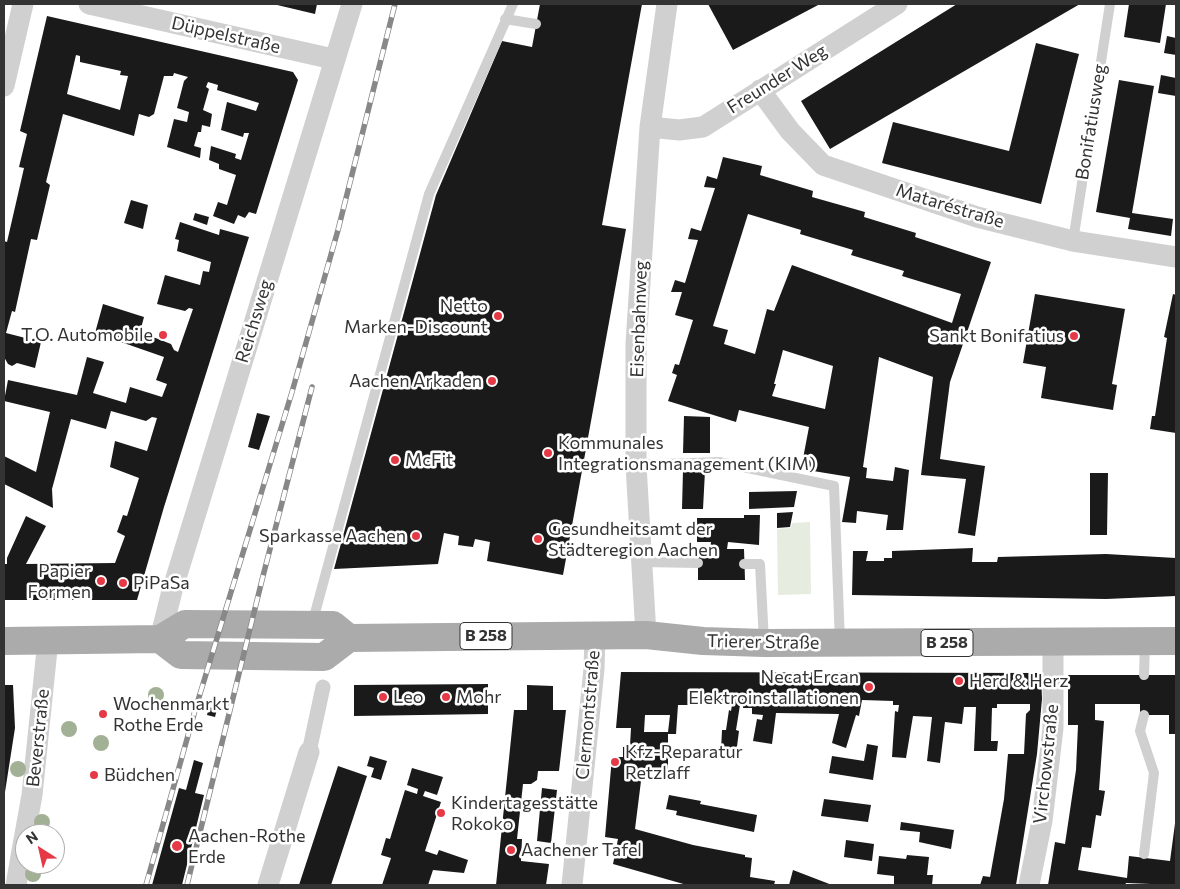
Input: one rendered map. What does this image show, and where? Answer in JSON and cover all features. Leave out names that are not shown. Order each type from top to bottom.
[{"type":"main road","points":[[4,641],[160,639],[185,624],[333,626],[349,638],[324,657],[181,655],[160,639]]},
{"type":"main road","name":"Trierer Straße","points":[[349,638],[646,635],[703,641],[764,643],[1176,641]]},
{"type":"street","points":[[4,86],[23,4]]},
{"type":"street","name":"Düppelstraße","points":[[89,4],[333,59]]},
{"type":"street","name":"Reichsweg","points":[[160,639],[333,59],[352,4]]},
{"type":"street","name":"Eisenbahnweg","points":[[646,635],[636,465],[636,344],[650,128],[666,4]]},
{"type":"street","name":"Freunder Weg","points":[[650,128],[679,130],[703,127],[897,4]]},
{"type":"street","name":"Mataréstraße","points":[[760,90],[790,130],[823,165],[977,217],[1073,241],[1176,257]]},
{"type":"street","name":"Clermontstraße","points":[[578,883],[595,635]]},
{"type":"street","name":"Beverstraße","points":[[27,824],[32,795],[48,640]]},
{"type":"street","name":"Virchowstraße","points":[[1029,885],[1042,821],[1053,728],[1053,642]]},
{"type":"street","points":[[268,885],[309,752],[323,687]]},
{"type":"lane","points":[[312,625],[430,194],[513,4]]},
{"type":"lane","name":"Bonifatiusweg","points":[[1073,241],[1110,4]]},
{"type":"lane","points":[[505,20],[536,24]]},
{"type":"lane","points":[[636,465],[719,462],[834,486],[840,643]]},
{"type":"lane","points":[[643,562],[698,563]]},
{"type":"lane","points":[[744,564],[760,564],[764,643]]},
{"type":"lane","points":[[1144,675],[1145,641]]},
{"type":"lane","points":[[1144,715],[1140,731],[1154,773],[1144,854]]},
{"type":"shaded area","points":[[810,522],[811,594],[778,595],[777,529],[791,528],[792,523]]},
{"type":"building","points":[[273,4],[317,4],[315,14]]},
{"type":"building","name":"Aachen Arkaden","points":[[540,4],[642,4],[602,225],[626,229],[563,575],[487,561],[490,542],[475,539],[473,547],[458,545],[459,536],[444,533],[438,564],[334,569],[436,195],[502,41],[532,47]]},
{"type":"building","points":[[708,4],[820,4],[733,50]]},
{"type":"building","points":[[957,4],[1080,4],[830,149],[801,101]]},
{"type":"building","points":[[1129,4],[1166,4],[1160,43],[1124,37]]},
{"type":"building","points":[[47,16],[293,72],[298,80],[256,214],[249,212],[245,218],[238,215],[234,224],[213,216],[218,202],[227,205],[236,175],[219,169],[219,164],[209,160],[211,146],[236,154],[235,158],[241,160],[249,133],[244,133],[243,137],[221,130],[227,102],[256,111],[259,103],[217,90],[218,85],[208,82],[206,87],[209,89],[203,110],[212,114],[210,127],[202,125],[201,132],[198,132],[194,146],[201,148],[200,158],[167,147],[174,119],[187,122],[189,112],[177,108],[184,81],[188,77],[174,73],[173,76],[164,76],[154,114],[149,117],[139,114],[134,136],[63,114],[46,182],[50,185],[37,240],[31,239],[15,312],[12,311],[6,333],[41,342],[35,368],[17,363],[12,366],[8,364],[4,357],[4,241],[7,242],[24,168],[19,167],[27,134],[20,131]],"holes":[[[76,55],[80,56],[80,62],[121,71],[120,75],[128,76],[120,110],[67,94]]]},
{"type":"building","points":[[1167,36],[1176,38],[1176,55],[1164,53]]},
{"type":"building","points":[[1036,43],[1079,54],[1041,204],[882,163],[893,122],[1009,151]]},
{"type":"building","points":[[1161,75],[1176,78],[1176,96],[1158,93]]},
{"type":"building","points":[[1119,80],[1154,86],[1132,213],[1173,219],[1171,236],[1128,229],[1130,218],[1096,212]]},
{"type":"building","points":[[723,157],[762,166],[760,175],[813,191],[812,197],[865,212],[864,217],[916,233],[915,237],[991,262],[950,382],[940,459],[985,466],[975,536],[958,533],[966,479],[921,475],[933,377],[879,357],[863,467],[867,468],[866,478],[893,481],[895,467],[909,470],[903,530],[886,530],[888,515],[857,511],[856,523],[842,522],[850,477],[801,469],[809,427],[739,410],[736,422],[668,401],[677,375],[672,373],[675,364],[679,365],[693,320],[675,315],[682,292],[671,292],[675,280],[685,283],[698,240],[688,239],[691,228],[701,231],[715,188],[704,187],[707,176],[717,179]],"holes":[[[748,214],[801,230],[800,234],[853,250],[851,255],[904,271],[902,276],[961,294],[952,323],[792,265],[774,311],[767,309],[755,354],[724,344],[728,330],[713,326]],[[783,350],[833,366],[825,409],[772,396]]]},
{"type":"building","points":[[131,200],[148,205],[143,229],[124,223]]},
{"type":"building","points":[[195,213],[209,217],[207,225],[193,220]]},
{"type":"building","points":[[180,222],[219,235],[220,229],[249,237],[164,507],[137,600],[4,600],[4,564],[7,564],[7,558],[26,516],[46,526],[26,564],[115,563],[125,536],[117,532],[123,515],[127,516],[139,478],[110,467],[115,441],[147,451],[157,418],[152,417],[146,421],[111,411],[106,429],[71,419],[52,489],[53,508],[4,484],[4,456],[36,472],[50,412],[4,401],[8,380],[77,395],[87,357],[104,362],[93,393],[126,403],[130,387],[162,397],[167,384],[156,380],[164,357],[95,333],[103,304],[144,317],[140,332],[171,344],[174,350],[178,352],[193,309],[189,308],[185,311],[157,304],[165,275],[200,285],[203,271],[209,272],[211,262],[177,251],[179,240],[175,239]]},
{"type":"building","name":"Sankt Bonifatius","points":[[1035,294],[1125,309],[1112,384],[1117,385],[1113,410],[1041,398],[1046,367],[1023,363]]},
{"type":"building","points":[[1173,294],[1176,295],[1176,433],[1150,429],[1152,416],[1155,416],[1167,338],[1164,337]]},
{"type":"building","points":[[257,413],[270,416],[259,450],[248,447]]},
{"type":"building","points":[[684,416],[710,417],[710,453],[683,453]]},
{"type":"building","points":[[683,470],[705,471],[703,509],[682,509]]},
{"type":"building","points":[[1090,473],[1108,473],[1107,535],[1090,535]]},
{"type":"building","points":[[797,491],[794,507],[749,509],[749,492]]},
{"type":"building","points":[[793,512],[790,527],[777,528],[777,513]]},
{"type":"building","points":[[744,515],[760,515],[759,545],[728,542],[727,549],[744,549],[745,580],[698,580],[698,550],[710,549],[711,542],[697,542],[697,518],[744,518]]},
{"type":"building","points":[[973,548],[972,562],[997,562],[998,557],[1106,554],[1176,558],[1176,596],[1106,599],[852,595],[853,551],[868,551],[866,561],[884,561],[884,558],[892,558],[892,551]]},
{"type":"building","points":[[621,672],[1041,673],[1042,699],[1037,754],[1016,885],[980,885],[983,876],[990,877],[1004,799],[1008,754],[1024,754],[1026,714],[1030,710],[1030,704],[997,704],[997,708],[992,708],[991,741],[998,741],[997,751],[974,751],[976,707],[964,707],[962,724],[945,722],[940,763],[927,761],[932,717],[913,716],[906,758],[892,757],[895,711],[898,712],[899,705],[893,705],[893,701],[862,700],[859,716],[856,715],[846,748],[832,743],[839,714],[776,713],[772,744],[753,741],[757,719],[762,720],[763,715],[752,714],[752,708],[743,708],[743,705],[740,705],[736,730],[739,731],[736,754],[721,751],[722,730],[726,730],[729,710],[731,711],[732,705],[678,705],[676,734],[668,734],[668,773],[642,773],[635,829],[693,845],[745,855],[745,857],[752,858],[750,877],[775,881],[774,885],[687,885],[613,864],[618,839],[605,837],[612,757],[623,757],[623,747],[630,746],[631,728],[616,728]],"holes":[[[645,715],[670,715],[668,732],[644,732]]]},
{"type":"building","points":[[1068,675],[1176,675],[1176,734],[1169,734],[1169,715],[1140,715],[1140,704],[1095,704],[1095,720],[1104,721],[1099,790],[1105,791],[1101,816],[1096,815],[1091,848],[1082,847],[1078,870],[1127,878],[1129,856],[1170,861],[1176,816],[1176,885],[1126,883],[1125,885],[1048,885],[1055,842],[1065,844],[1076,770],[1078,725],[1068,725]]},
{"type":"building","points":[[488,684],[488,714],[354,716],[354,685]]},
{"type":"building","points":[[4,685],[13,685],[15,728],[5,792]]},
{"type":"building","points":[[527,685],[553,686],[553,710],[566,710],[559,771],[538,771],[537,780],[531,784],[523,784],[517,839],[522,839],[521,861],[549,864],[546,885],[496,885],[514,710],[527,710]]},
{"type":"building","points":[[209,707],[217,709],[215,717],[207,715]]},
{"type":"building","points":[[867,744],[878,746],[873,780],[829,773],[832,756],[864,761]]},
{"type":"building","points":[[370,756],[387,761],[381,780],[371,777],[374,768],[367,766]]},
{"type":"building","points":[[194,760],[203,763],[195,793],[204,795],[182,885],[152,885],[179,788],[186,790]]},
{"type":"building","points":[[338,766],[367,776],[331,885],[299,885]]},
{"type":"building","points":[[412,768],[443,777],[437,795],[425,791],[423,796],[441,802],[425,851],[437,855],[439,850],[468,860],[464,873],[433,870],[428,885],[382,885],[391,858],[381,855],[386,838],[390,839],[405,790],[417,794],[418,789],[407,785]]},
{"type":"building","points":[[542,788],[557,790],[551,843],[537,841]]},
{"type":"building","points":[[669,795],[701,801],[700,804],[757,815],[754,832],[676,815],[677,811],[666,809]]},
{"type":"building","points":[[824,799],[871,805],[868,822],[821,816]]},
{"type":"building","points":[[901,822],[954,830],[951,849],[919,842],[920,832],[900,830]]},
{"type":"building","points":[[846,840],[874,844],[872,861],[844,857]]},
{"type":"building","points":[[907,855],[929,857],[927,875],[933,875],[932,885],[894,884],[894,876],[877,874],[879,856],[906,859]]},
{"type":"building","points":[[793,870],[832,885],[789,885]]},
{"type":"railway","points":[[146,885],[196,707],[292,392],[338,230],[395,4]]},
{"type":"railway","points":[[187,885],[263,576],[312,387]]},
{"type":"place","name":"Netto Marken-Discount","points":[[498,316]]},
{"type":"place","name":"T.O. Automobile","points":[[163,335]]},
{"type":"place","name":"Sankt Bonifatius","points":[[1074,336]]},
{"type":"place","name":"Aachen Arkaden","points":[[492,381]]},
{"type":"place","name":"Kommunales Integrationsmanagement (KIM)","points":[[548,453]]},
{"type":"place","name":"McFit","points":[[395,460]]},
{"type":"place","name":"Sparkasse Aachen","points":[[416,536]]},
{"type":"place","name":"Gesundheitsamt der Städteregion Aachen","points":[[538,539]]},
{"type":"place","name":"Papier Formen","points":[[101,581]]},
{"type":"place","name":"PiPaSa","points":[[123,583]]},
{"type":"place","name":"Herd & Herz","points":[[959,681]]},
{"type":"place","name":"Necat Ercan Elektroinstallationen","points":[[869,687]]},
{"type":"place","name":"Leo","points":[[383,697]]},
{"type":"place","name":"Mohr","points":[[446,697]]},
{"type":"place","name":"Wochenmarkt Rothe Erde","points":[[103,714]]},
{"type":"place","name":"Kfz-Reparatur Retzlaff","points":[[615,762]]},
{"type":"place","name":"Büdchen","points":[[94,775]]},
{"type":"place","name":"Kindertagesstätte Rokoko","points":[[441,813]]},
{"type":"place","name":"Aachen-Rothe Erde","points":[[177,846]]},
{"type":"place","name":"Aachener Tafel","points":[[511,850]]}]
